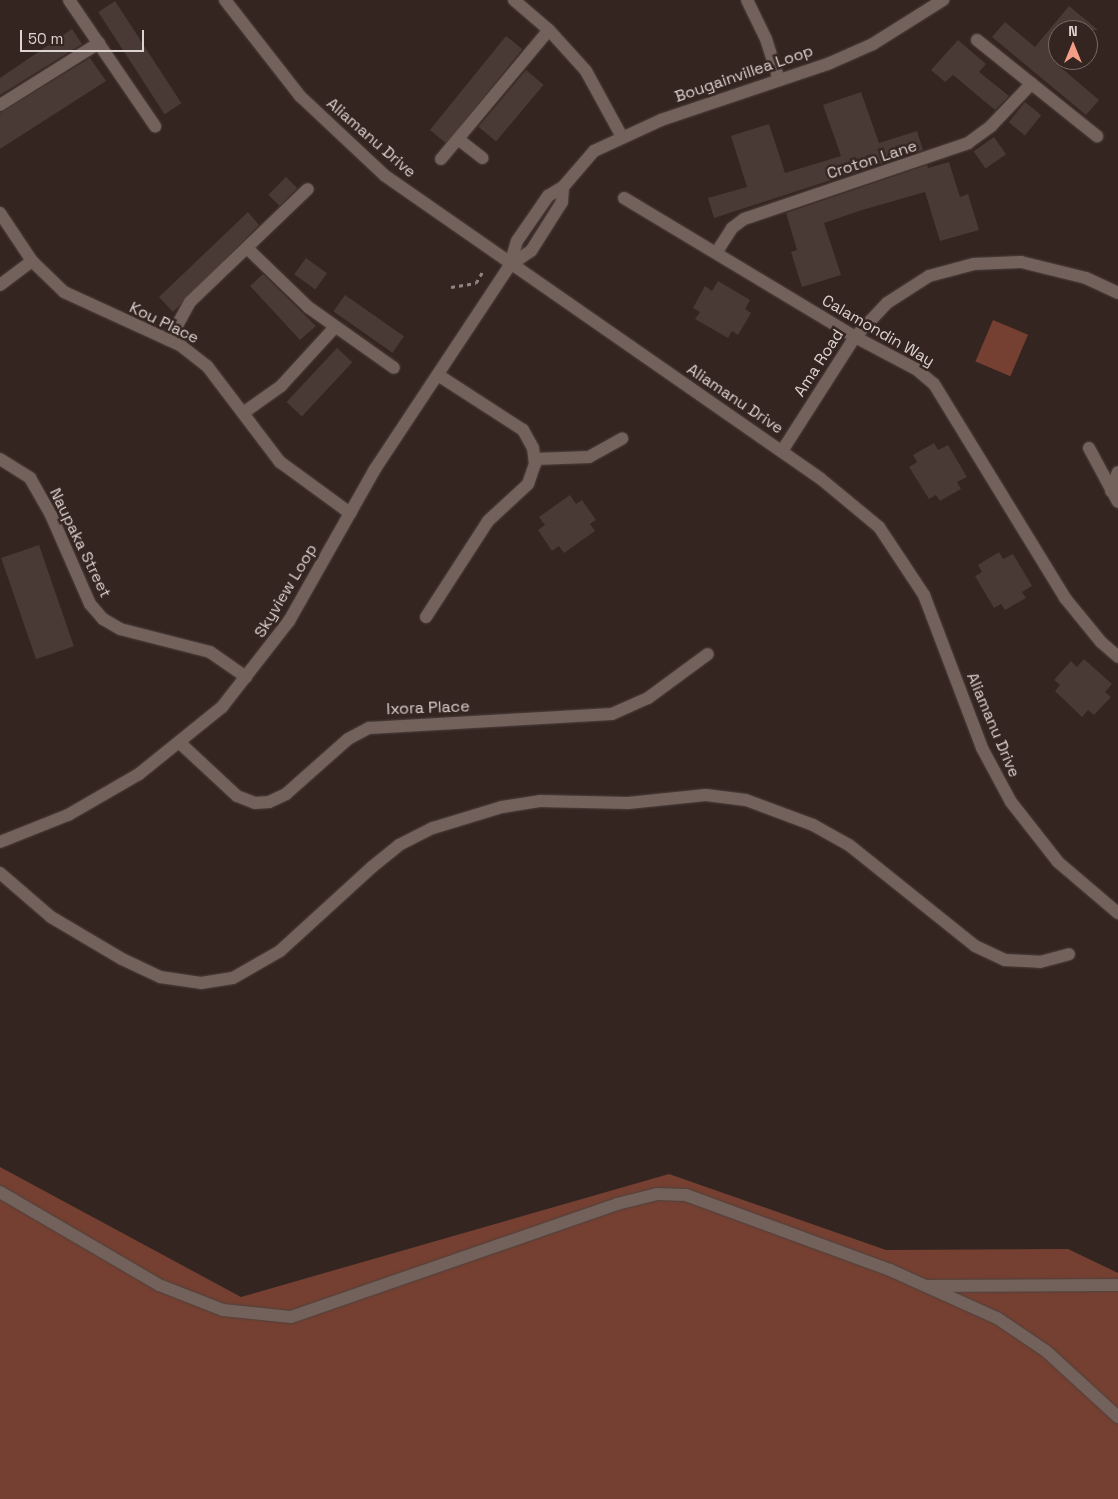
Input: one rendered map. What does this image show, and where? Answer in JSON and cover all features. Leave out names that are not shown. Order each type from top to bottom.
[{"type":"street","points":[[70,0],[155,126]]},
{"type":"street","name":"Aliamanu Drive","points":[[225,0],[300,96],[384,175],[510,265],[841,493],[894,544],[924,595],[982,748],[1011,802],[1058,862],[1118,913]]},
{"type":"street","points":[[514,0],[549,30],[586,71],[621,135]]},
{"type":"street","points":[[747,0],[766,39],[779,80]]},
{"type":"street","name":"Bougainvillea Loop","points":[[510,265],[517,241],[548,196],[564,187],[594,151],[621,135],[779,80],[873,44],[943,0]]},
{"type":"street","points":[[441,159],[549,30]]},
{"type":"street","points":[[978,40],[1097,136]]},
{"type":"street","points":[[0,105],[98,42]]},
{"type":"street","name":"Croton Lane","points":[[716,253],[732,228],[744,219],[968,142],[1002,117],[1032,83]]},
{"type":"street","points":[[458,139],[482,158]]},
{"type":"street","points":[[169,340],[184,309],[308,190]]},
{"type":"street","name":"Calamondin Way","points":[[624,198],[855,337],[916,369],[934,384],[1066,598],[1100,642],[1118,657]]},
{"type":"street","name":"Kou Place","points":[[0,213],[32,261],[50,281],[79,301],[169,340],[207,366],[280,462],[350,514]]},
{"type":"street","points":[[247,248],[308,307],[394,368]]},
{"type":"street","points":[[0,285],[32,261]]},
{"type":"street","name":"Ama Road","points":[[782,451],[855,337],[906,288],[929,276],[974,264],[997,261],[1042,264],[1086,278],[1118,293]]},
{"type":"street","name":"Skyview Loop","points":[[0,842],[93,802],[140,774],[222,707],[289,620],[350,514],[510,265]]},
{"type":"street","points":[[243,414],[281,386],[336,327]]},
{"type":"street","points":[[426,617],[491,517],[528,484],[535,458],[523,430],[438,375]]},
{"type":"street","points":[[535,458],[589,457],[622,439]]},
{"type":"street","points":[[1089,448],[1118,502]]},
{"type":"street","name":"Naupaka Street","points":[[0,459],[30,478],[51,515],[90,604],[103,619],[120,629],[210,652],[246,677]]},
{"type":"street","points":[[1111,490],[1118,472]]},
{"type":"street","name":"Ixora Place","points":[[180,743],[238,796],[255,803],[269,802],[286,794],[348,738],[369,728],[612,714],[648,698],[708,654]]},
{"type":"street","points":[[0,873],[51,917],[122,959],[160,977],[201,983],[233,978],[280,951],[372,867],[399,845],[433,828],[502,807],[540,801],[628,803],[706,794],[746,800],[814,825],[849,845],[975,946],[1005,960],[1040,962],[1069,954]]},
{"type":"street","points":[[0,1192],[159,1285],[223,1310],[291,1317],[617,1204],[657,1194],[686,1195],[926,1286],[997,1318],[1038,1345],[1118,1417]]},
{"type":"street","points":[[926,1286],[1118,1285]]},
{"type":"path","points":[[451,287],[476,283],[483,271]]},
{"type":"shaded area","points":[[993,320],[1028,335],[1010,376],[975,361]]},
{"type":"shaded area","points":[[0,1167],[241,1297],[669,1174],[886,1250],[1068,1249],[1118,1273],[1118,1499],[0,1499]]},
{"type":"building","points":[[115,1],[181,103],[165,114],[98,12]]},
{"type":"building","points":[[1069,6],[1086,20],[1057,20]]},
{"type":"building","points":[[1005,22],[1035,47],[1048,31],[1048,70],[1064,70],[1099,100],[1086,115],[992,37]]},
{"type":"building","points":[[72,29],[82,44],[0,95],[0,78]]},
{"type":"building","points":[[506,36],[522,49],[446,143],[430,130]]},
{"type":"building","points":[[958,40],[986,64],[979,72],[1009,96],[995,110],[953,75],[945,82],[931,70]]},
{"type":"building","points":[[90,58],[106,81],[0,149],[0,113]]},
{"type":"building","points":[[526,70],[544,85],[496,141],[478,127]]},
{"type":"building","points":[[861,92],[879,143],[917,131],[923,150],[714,218],[708,198],[747,187],[731,136],[769,124],[785,173],[841,156],[823,105]]},
{"type":"building","points":[[1025,102],[1041,115],[1025,135],[1009,122]]},
{"type":"building","points":[[994,137],[1006,154],[986,169],[974,151]]},
{"type":"building","points":[[949,162],[960,197],[968,194],[979,230],[940,241],[925,192],[862,210],[824,223],[841,275],[802,287],[791,252],[797,250],[786,213],[927,165],[928,168]]},
{"type":"building","points":[[286,177],[297,188],[280,206],[268,195]]},
{"type":"building","points":[[248,212],[259,225],[173,312],[159,297]]},
{"type":"building","points":[[306,258],[327,273],[315,289],[294,274]]},
{"type":"building","points":[[263,274],[316,326],[300,340],[250,286]]},
{"type":"building","points":[[718,281],[750,300],[745,309],[751,313],[738,335],[732,331],[728,338],[695,319],[700,312],[693,308],[705,286],[712,291]]},
{"type":"building","points":[[345,295],[404,336],[393,353],[334,311]]},
{"type":"building","points":[[337,348],[352,362],[302,416],[287,402]]},
{"type":"building","points":[[934,443],[938,450],[948,445],[967,477],[957,482],[961,489],[940,501],[936,495],[929,499],[909,467],[917,462],[913,455]]},
{"type":"building","points":[[570,495],[576,504],[582,500],[596,520],[590,524],[595,531],[564,553],[559,546],[552,551],[538,530],[545,525],[539,517]]},
{"type":"building","points":[[39,545],[74,646],[36,659],[1,558]]},
{"type":"building","points":[[999,552],[1003,559],[1013,554],[1032,586],[1022,592],[1026,598],[1005,610],[1001,604],[994,608],[975,576],[982,572],[978,565]]},
{"type":"building","points":[[1084,659],[1112,684],[1105,692],[1111,697],[1094,715],[1088,710],[1082,717],[1055,691],[1060,685],[1054,680],[1071,661],[1077,667]]}]
